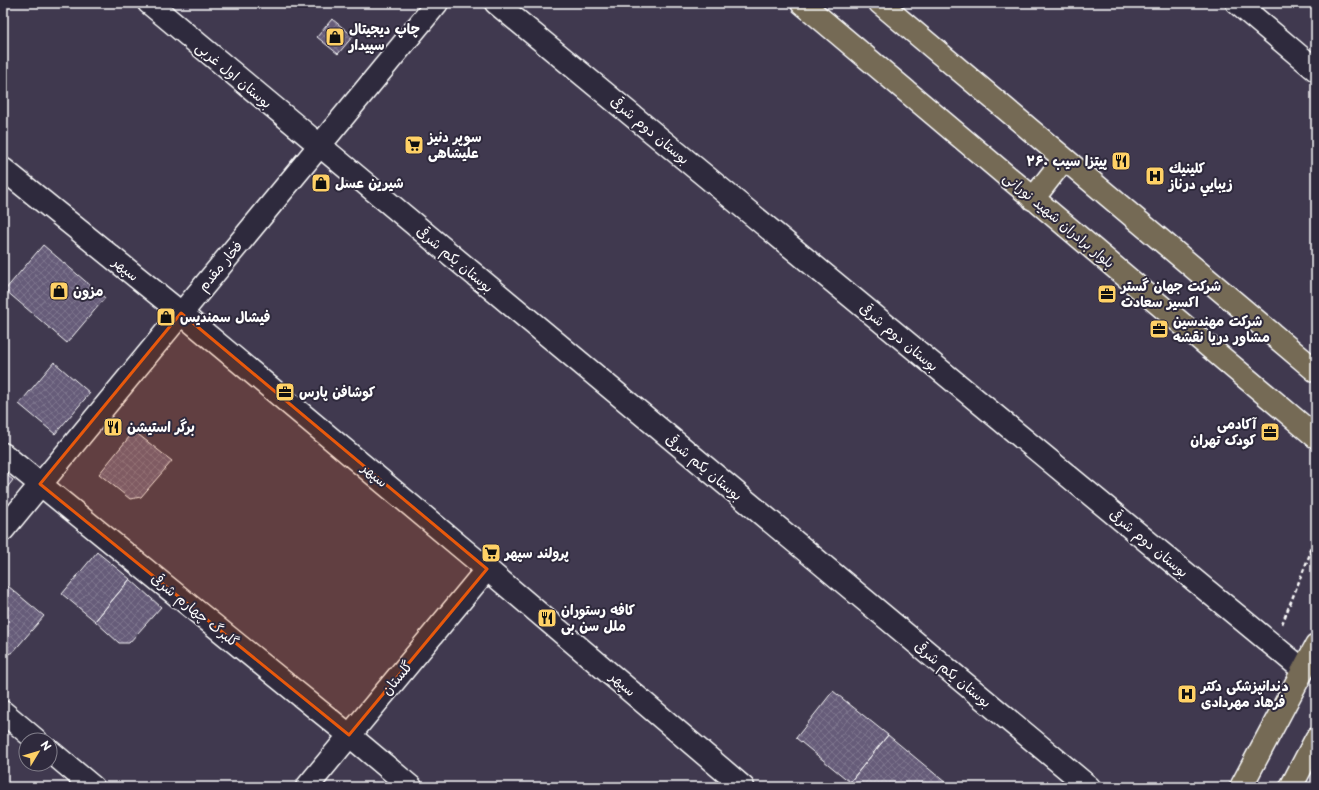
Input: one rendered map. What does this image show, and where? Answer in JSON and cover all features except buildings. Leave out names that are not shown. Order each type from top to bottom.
[{"type":"main road","name":"بلوار برادران شهید نورانی","points":[[802,3],[1316,437]]},
{"type":"main road","points":[[880,3],[1316,371]]},
{"type":"main road","points":[[1033,199],[1064,159]]},
{"type":"main road","points":[[1286,346],[1316,359]]},
{"type":"main road","points":[[1241,787],[1316,646]]},
{"type":"main road","points":[[1291,787],[1316,739]]},
{"type":"street","name":"بوستان اول غربی","points":[[149,3],[319,146]]},
{"type":"street","name":"فخار مقدم","points":[[3,530],[436,3]]},
{"type":"street","name":"بوستان دوم شرقی","points":[[496,3],[1303,670]]},
{"type":"street","points":[[1237,3],[1316,70]]},
{"type":"street","name":"بوستان یکم شرقی","points":[[319,146],[1089,787]]},
{"type":"street","name":"سپهر","points":[[3,170],[181,313],[487,569],[743,787]]},
{"type":"street","name":"گلبرگ چهارم شرقی","points":[[3,454],[350,735],[411,787]]},
{"type":"street","name":"گلستان","points":[[307,787],[487,569]]},
{"type":"street","points":[[3,712],[27,732]]},
{"type":"street","points":[[58,758],[93,787]]},
{"type":"path","points":[[1316,538],[1309,550],[1316,557]]},
{"type":"path","points":[[1282,625],[1316,538]]},
{"type":"highlighted area","points":[[181,313],[487,569],[349,735],[40,484]]},
{"type":"place","name":"چاپ دیجیتال سپیدار","points":[[335,37]]},
{"type":"place","name":"سوپر دنيز عليشاهى","points":[[414,145]]},
{"type":"place","name":"پیتزا سیب ٣۶٠","points":[[1121,161]]},
{"type":"place","name":"كلينيك زيبايي درناز","points":[[1155,176]]},
{"type":"place","name":"شیرین عسل","points":[[321,183]]},
{"type":"place","name":"مزون","points":[[59,291]]},
{"type":"place","name":"شرکت جهان گستر اکسیر سعادت","points":[[1107,294]]},
{"type":"place","name":"فیشال سمندیس","points":[[166,317]]},
{"type":"place","name":"شرکت مهندسین مشاور دریا نقشه","points":[[1159,329]]},
{"type":"place","name":"کوشافن پارس","points":[[285,392]]},
{"type":"place","name":"برگر استیشن","points":[[113,427]]},
{"type":"place","name":"آکادمی کودک تهران","points":[[1270,432]]},
{"type":"place","name":"پرولند سپهر","points":[[491,553]]},
{"type":"place","name":"کافه رستوران ملل سن بی","points":[[547,618]]},
{"type":"place","name":"دندانپزشکی دکتر فرهاد مهردادی","points":[[1187,694]]}]
